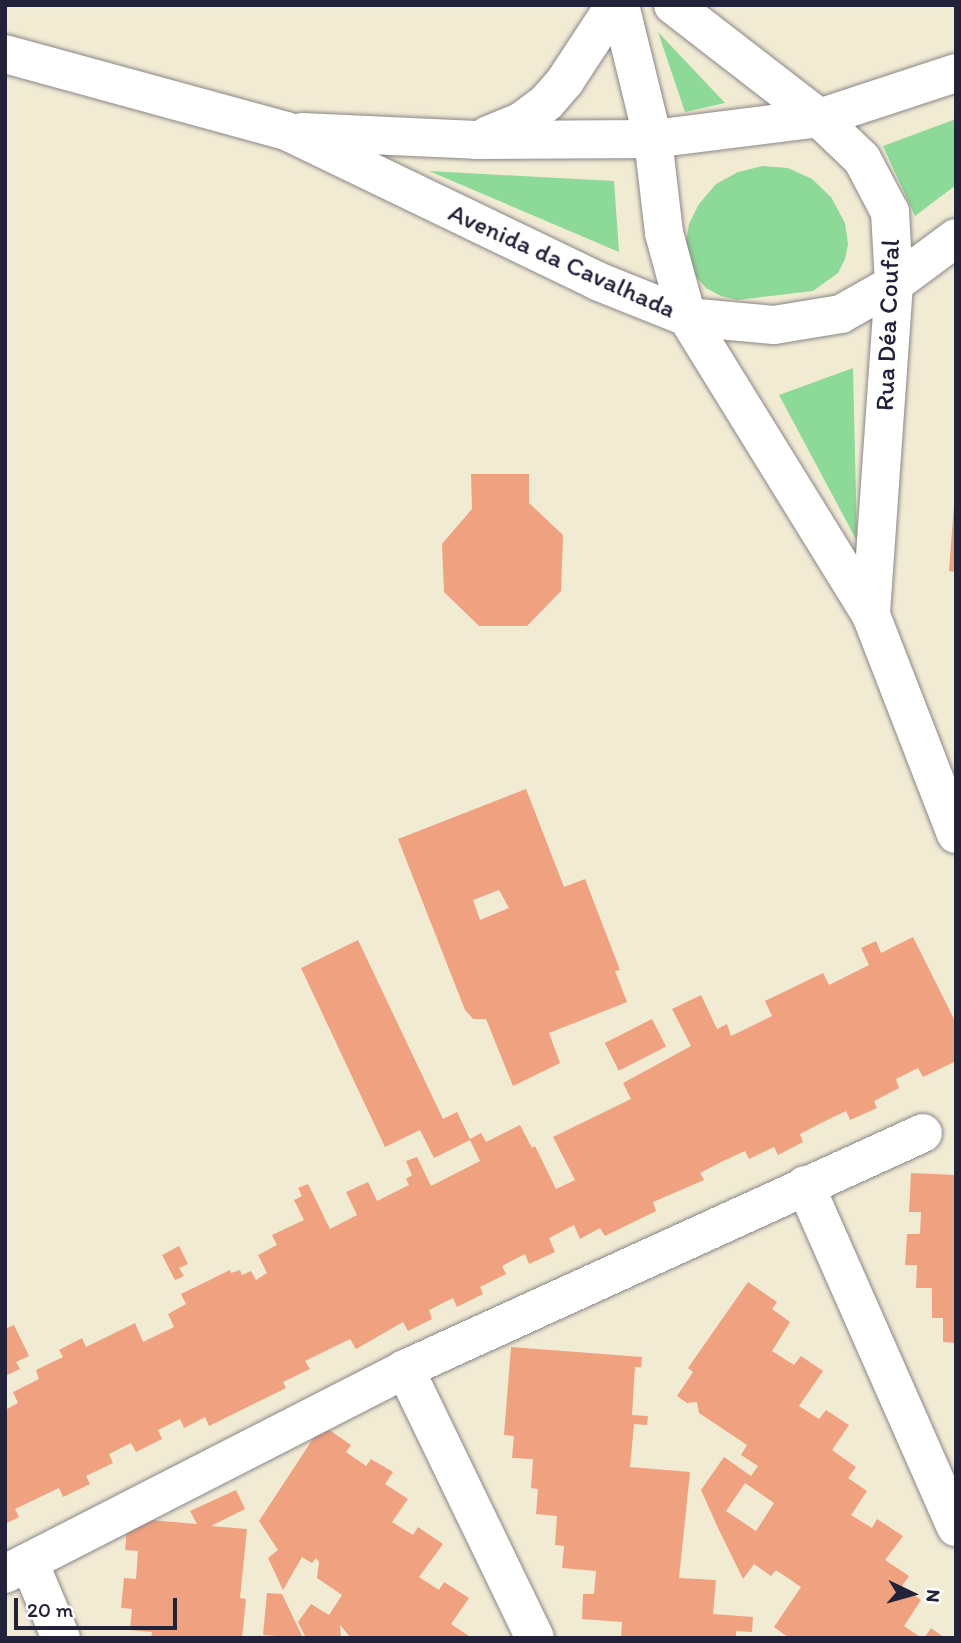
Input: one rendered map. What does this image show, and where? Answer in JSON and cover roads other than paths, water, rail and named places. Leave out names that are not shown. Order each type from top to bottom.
[{"type":"street","name":"Rua Déa Coufal","points":[[617,5],[653,139],[664,233],[687,317],[871,615],[956,834]]},
{"type":"street","points":[[476,140],[522,121],[547,102],[565,81],[617,5]]},
{"type":"street","name":"Rua Déa Coufal","points":[[674,5],[819,118],[862,159],[890,212],[894,284],[871,615]]},
{"type":"street","name":"Avenida da Cavalhada","points":[[5,54],[286,131],[597,281],[687,317],[774,325],[841,314],[894,284],[956,238]]},
{"type":"street","name":"Avenida da Cavalhada","points":[[286,131],[476,140],[653,139],[819,118],[956,73]]},
{"type":"street","points":[[61,1638],[17,1568],[405,1369],[923,1133]]},
{"type":"street","points":[[805,1185],[956,1527]]},
{"type":"street","points":[[405,1369],[535,1638]]}]
